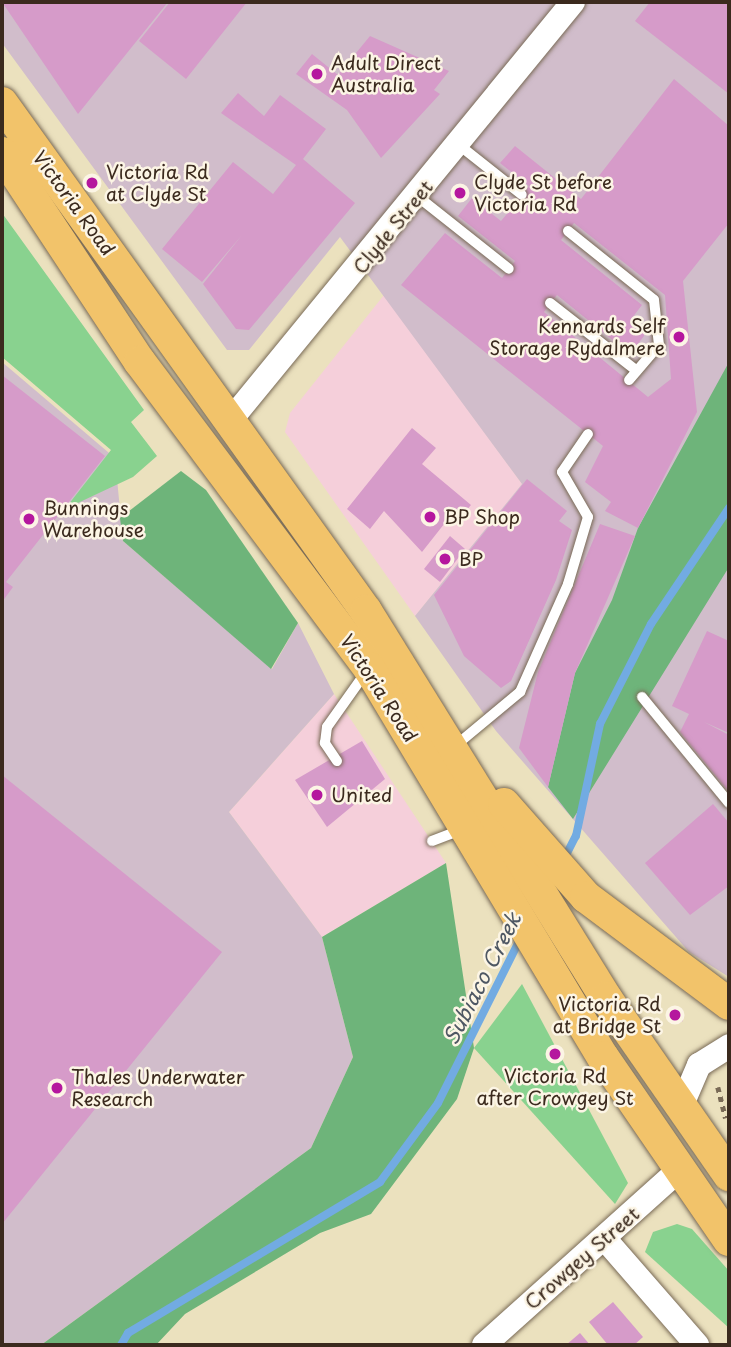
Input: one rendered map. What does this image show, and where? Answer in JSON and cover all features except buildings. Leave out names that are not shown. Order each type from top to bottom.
[{"type":"highway","name":"Victoria Road","points":[[2,103],[229,422],[524,845]]},
{"type":"highway","name":"Victoria Road","points":[[2,153],[140,362],[369,668],[467,827],[558,984],[679,1170],[729,1240]]},
{"type":"highway","name":"Clyde Street","points":[[202,442],[229,422]]},
{"type":"highway","points":[[524,845],[596,905],[729,1004]]},
{"type":"highway","points":[[524,845],[575,950],[729,1175]]},
{"type":"street","name":"Clyde Street","points":[[229,422],[459,145],[573,2]]},
{"type":"street","points":[[681,1107],[699,1065],[729,1046]]},
{"type":"street","name":"Crowgey Street","points":[[484,1345],[679,1170]]},
{"type":"street","points":[[604,1238],[697,1345]]},
{"type":"lane","points":[[459,145],[522,195]]},
{"type":"lane","points":[[417,196],[509,269]]},
{"type":"lane","points":[[568,231],[654,300],[659,345],[629,380]]},
{"type":"lane","points":[[550,303],[637,371]]},
{"type":"lane","points":[[455,747],[520,692],[585,536],[588,517],[562,472],[588,433]]},
{"type":"lane","points":[[337,761],[325,743],[327,727],[369,668]]},
{"type":"lane","points":[[642,696],[729,803]]},
{"type":"lane","points":[[432,841],[467,827]]},
{"type":"path","points":[[719,1079],[729,1123]]},
{"type":"shaded area","points":[[2,2],[729,2],[729,977],[689,952],[496,731],[415,616],[522,484],[340,237],[249,350],[227,350],[2,43]]},
{"type":"shaded area","points":[[384,295],[523,485],[415,616],[285,432],[290,413]]},
{"type":"shaded area","points":[[2,362],[115,458],[123,541],[272,669],[298,623],[334,694],[229,812],[322,937],[353,1057],[311,1148],[41,1345],[2,1345]]},
{"type":"shaded area","name":"United","points":[[334,694],[446,863],[322,937],[229,812]]},
{"type":"green space","points":[[2,213],[144,410],[131,422],[157,456],[133,477],[65,509],[111,450],[2,357]]},
{"type":"green space","points":[[729,362],[729,567],[573,819],[548,787],[575,673],[612,600],[638,528]]},
{"type":"green space","points":[[181,471],[206,490],[298,623],[271,669],[123,541],[120,518]]},
{"type":"green space","points":[[446,863],[474,1048],[457,1099],[371,1214],[320,1233],[185,1314],[156,1345],[41,1345],[311,1148],[353,1057],[322,937]]},
{"type":"green space","points":[[522,984],[628,1183],[615,1204],[474,1048]]},
{"type":"green space","points":[[677,1224],[692,1229],[729,1271],[729,1328],[645,1252],[653,1232]]},
{"type":"waterway","name":"Subiaco Creek","points":[[563,861],[576,836],[600,724],[651,624],[729,508]]},
{"type":"waterway","name":"Subiaco Creek","points":[[121,1345],[128,1333],[380,1182],[438,1103],[521,937]]},
{"type":"place","name":"Adult Direct Australia","points":[[317,74]]},
{"type":"place","name":"Victoria Rd at Clyde St","points":[[92,183]]},
{"type":"place","name":"Clyde St before Victoria Rd","points":[[460,193]]},
{"type":"place","name":"Kennards Self Storage Rydalmere","points":[[679,337]]},
{"type":"place","name":"BP Shop","points":[[430,517]]},
{"type":"place","name":"Bunnings Warehouse","points":[[29,519]]},
{"type":"place","name":"BP","points":[[445,559]]},
{"type":"place","name":"United","points":[[317,795]]},
{"type":"place","name":"Victoria Rd at Bridge St","points":[[675,1015]]},
{"type":"place","name":"Victoria Rd after Crowgey St","points":[[555,1054]]},
{"type":"place","name":"Thales Underwater Research","points":[[57,1088]]}]
